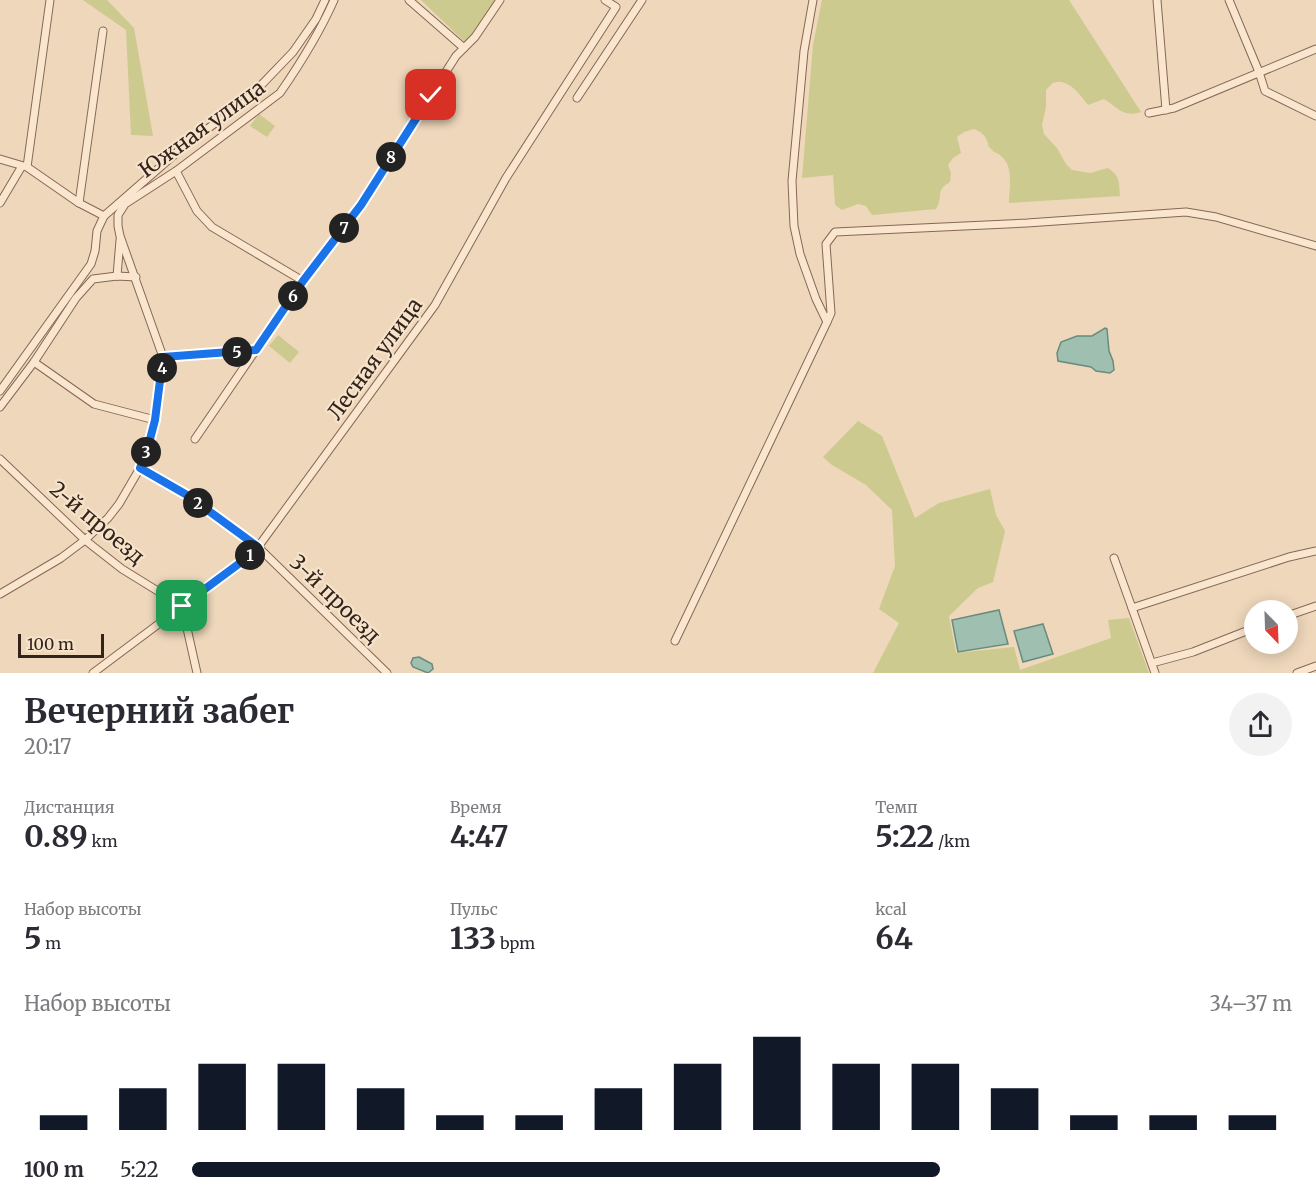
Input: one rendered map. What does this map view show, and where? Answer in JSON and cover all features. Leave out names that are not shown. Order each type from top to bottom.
[{"type":"street","points":[[0,203],[24,166],[50,0]]},
{"type":"street","points":[[0,391],[91,264],[97,231],[104,216],[190,141],[244,103],[292,52],[316,19],[325,0]]},
{"type":"street","name":"Южная улица","points":[[120,236],[118,215],[125,204],[176,171],[280,93],[334,0]]},
{"type":"street","points":[[409,0],[464,48]]},
{"type":"street","points":[[195,439],[303,281],[361,205],[456,56],[476,37],[500,0]]},
{"type":"street","name":"Лесная улица","points":[[93,673],[248,557],[258,547],[435,305],[506,178],[616,7],[605,0]]},
{"type":"street","points":[[577,98],[642,0]]},
{"type":"street","points":[[813,0],[803,62],[792,181],[793,215],[800,254],[827,322]]},
{"type":"street","points":[[1157,0],[1166,110]]},
{"type":"street","points":[[1229,0],[1265,92],[1316,116]]},
{"type":"street","points":[[79,203],[103,31]]},
{"type":"street","points":[[1149,112],[1174,108],[1316,49]]},
{"type":"street","points":[[0,159],[24,166],[79,203],[104,216]]},
{"type":"street","points":[[176,171],[197,211],[212,227],[303,281]]},
{"type":"street","points":[[675,641],[831,313],[826,244],[836,232],[1027,223],[1186,212],[1316,246]]},
{"type":"street","points":[[117,276],[120,236]]},
{"type":"street","points":[[0,594],[61,558],[86,540],[108,518],[140,468],[149,443],[155,420],[163,357],[120,236]]},
{"type":"street","points":[[0,407],[34,362],[76,298],[93,279],[117,276],[136,277]]},
{"type":"street","points":[[163,357],[256,350]]},
{"type":"street","points":[[34,362],[94,404],[155,420]]},
{"type":"street","name":"2-й проезд","points":[[0,459],[86,540],[122,569],[182,606]]},
{"type":"street","name":"3-й проезд","points":[[140,468],[187,495],[258,547],[387,673]]},
{"type":"street","points":[[1132,608],[1289,556],[1316,551]]},
{"type":"street","points":[[1114,558],[1155,673]]},
{"type":"street","points":[[182,606],[197,673]]},
{"type":"street","points":[[1298,612],[1316,606]]},
{"type":"street","points":[[1152,663],[1193,652],[1244,632]]},
{"type":"street","points":[[1297,673],[1316,666]]},
{"type":"shaded area","points":[[83,0],[107,0],[134,28],[153,136],[131,135],[126,30]]},
{"type":"shaded area","points":[[421,0],[496,0],[468,45]]},
{"type":"shaded area","points":[[822,0],[1069,0],[1141,112],[1125,113],[1104,99],[1088,105],[1069,85],[1064,82],[1053,83],[1046,90],[1046,107],[1042,125],[1044,134],[1072,170],[1090,173],[1108,168],[1112,171],[1118,180],[1120,196],[1009,203],[1010,179],[1006,161],[989,146],[980,132],[974,129],[957,137],[961,153],[948,165],[951,173],[950,182],[942,188],[936,209],[872,215],[866,206],[858,204],[842,210],[835,205],[833,175],[802,178],[813,45]]},
{"type":"shaded area","points":[[259,114],[275,126],[267,137],[250,126]]},
{"type":"shaded area","points":[[1105,328],[1114,370],[1110,373],[1058,361],[1057,353],[1061,342],[1077,336],[1092,336]]},
{"type":"shaded area","points":[[278,335],[299,352],[290,363],[269,346]]},
{"type":"shaded area","points":[[858,421],[882,436],[915,518],[939,503],[990,489],[996,515],[1005,531],[993,582],[978,588],[949,616],[956,653],[1014,647],[1020,670],[1111,638],[1108,620],[1129,618],[1149,673],[873,673],[899,623],[879,609],[895,566],[892,510],[866,485],[823,457]]},
{"type":"shaded area","points":[[999,610],[1008,644],[958,652],[952,620]]},
{"type":"shaded area","points":[[1043,624],[1053,654],[1023,662],[1014,631]]},
{"type":"shaded area","points":[[419,657],[432,664],[433,669],[428,673],[413,667],[411,663],[413,658]]},
{"type":"route","points":[[182,606],[258,547],[187,495],[140,468],[155,420],[163,357],[256,350],[303,281],[361,205],[431,95]]}]
